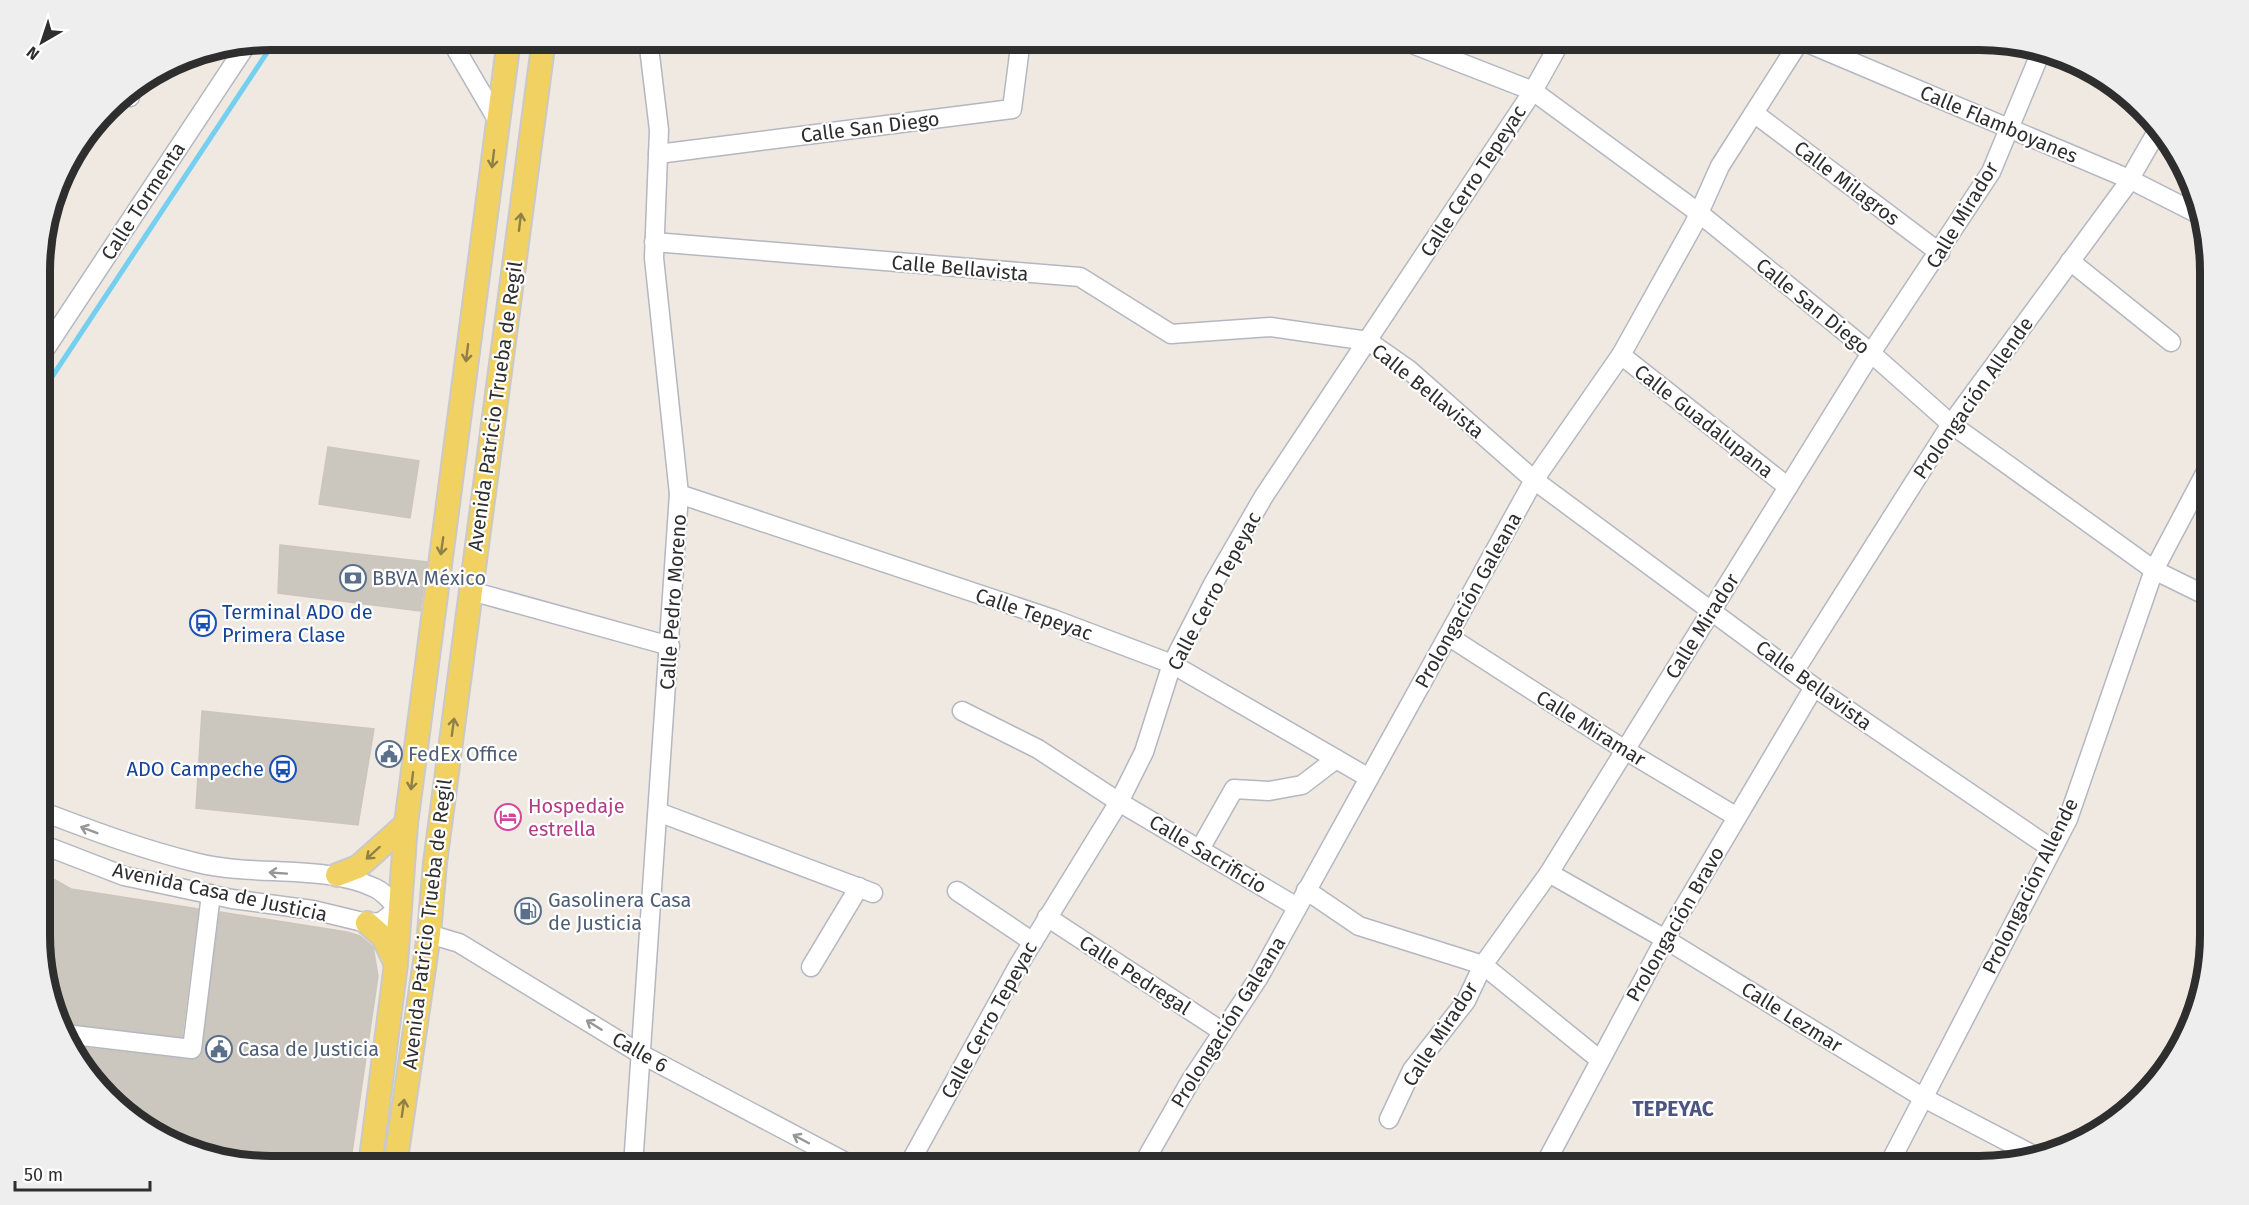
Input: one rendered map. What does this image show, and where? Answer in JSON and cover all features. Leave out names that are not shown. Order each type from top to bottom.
[{"type":"main road","name":"Avenida Patricio Trueba de Regil","points":[[371,1156],[396,964],[398,909],[406,824],[508,50]]},
{"type":"main road","name":"Avenida Patricio Trueba de Regil","points":[[396,1156],[429,934],[435,863],[543,50]]},
{"type":"main road","points":[[337,875],[358,867],[406,824]]},
{"type":"main road","points":[[398,909],[405,907],[422,890],[435,863]]},
{"type":"main road","points":[[398,909],[429,934]]},
{"type":"main road","points":[[367,923],[383,937],[396,964]]},
{"type":"main road","points":[[396,964],[404,946],[414,937],[429,934]]},
{"type":"street","points":[[456,50],[498,121]]},
{"type":"street","name":"Calle Pedro Moreno","points":[[634,1156],[679,494],[654,242],[659,130],[649,50]]},
{"type":"street","name":"Calle San Diego","points":[[658,154],[1012,109],[1019,50]]},
{"type":"street","name":"Calle San Diego","points":[[1428,50],[1533,91],[1699,213],[1871,353],[1951,424],[2154,570],[2200,593]]},
{"type":"street","name":"Calle Cerro Tepeyac","points":[[914,1156],[1047,917],[1119,802],[1144,752],[1172,664],[1213,584],[1264,496],[1533,91],[1556,50]]},
{"type":"street","name":"Prolongación Galeana","points":[[1148,1156],[1191,1080],[1259,978],[1534,480],[1621,355],[1699,213],[1720,166],[1793,50]]},
{"type":"street","name":"Calle Flamboyanes","points":[[1826,50],[2129,179],[2191,211]]},
{"type":"street","name":"Calle Tormenta","points":[[50,342],[242,51]]},
{"type":"street","points":[[2009,128],[2038,58]]},
{"type":"street","name":"Calle Milagros","points":[[1754,113],[1940,253]]},
{"type":"street","name":"Calle Mirador","points":[[1389,1119],[1412,1070],[1466,1001],[1483,965],[1550,873],[1871,353],[1940,253],[1991,172],[2009,128]]},
{"type":"street","name":"Prolongación Allende","points":[[1794,672],[1951,424],[2129,179],[2154,136]]},
{"type":"street","name":"Calle Bellavista","points":[[654,242],[1080,278],[1171,334],[1270,327],[1368,341],[1408,369],[1534,480],[1814,687],[2052,849]]},
{"type":"street","points":[[2070,261],[2171,342]]},
{"type":"street","name":"Calle Guadalupana","points":[[1621,355],[1788,487]]},
{"type":"street","name":"Prolongación Allende","points":[[1893,1156],[2068,819],[2154,570],[2200,483]]},
{"type":"street","name":"Calle Tepeyac","points":[[679,494],[1053,619],[1172,664],[1369,778]]},
{"type":"street","points":[[471,591],[670,646]]},
{"type":"street","name":"Calle Miramar","points":[[1448,636],[1625,750],[1737,817]]},
{"type":"street","name":"Prolongación Bravo","points":[[1549,1156],[1665,939],[1814,687]]},
{"type":"street","name":"Calle Sacrificio","points":[[962,711],[1038,749],[1119,802],[1297,907]]},
{"type":"street","points":[[1200,849],[1234,789],[1269,791],[1302,785],[1336,759]]},
{"type":"street","points":[[658,812],[866,890],[811,967]]},
{"type":"street","name":"Avenida Casa de Justicia","points":[[50,815],[122,843],[200,864],[235,870],[337,875],[376,888],[398,909]]},
{"type":"street","name":"Avenida Casa de Justicia","points":[[50,847],[124,876],[232,899],[313,910],[367,923]]},
{"type":"street","points":[[232,899],[235,870]]},
{"type":"street","name":"Calle Lezmar","points":[[1550,873],[1665,939],[1922,1097],[2024,1150]]},
{"type":"street","points":[[1306,890],[1359,926],[1483,965],[1600,1060]]},
{"type":"street","points":[[957,891],[1033,942]]},
{"type":"street","points":[[74,1035],[192,1049],[211,894]]},
{"type":"street","points":[[367,923],[381,922],[398,909]]},
{"type":"street","name":"Calle Pedregal","points":[[1047,917],[1223,1032]]},
{"type":"street","name":"Calle 6","points":[[429,934],[459,943],[639,1053],[834,1156]]},
{"type":"building","points":[[328,447],[419,461],[410,518],[319,504]]},
{"type":"building","name":"BBVA México","points":[[280,545],[427,562],[420,611],[278,593]]},
{"type":"building","name":"ADO Campeche","points":[[202,711],[374,729],[358,825],[196,808]]},
{"type":"building","points":[[50,877],[71,889],[198,909],[182,1037],[68,1023],[57,992],[51,963]]},
{"type":"building","name":"Casa de Justicia","points":[[220,912],[347,932],[360,936],[373,947],[378,976],[351,1156],[242,1154],[186,1139],[160,1126],[125,1101],[104,1080],[80,1047],[191,1060],[201,1056]]},
{"type":"waterway","points":[[50,380],[269,50]]},
{"type":"place","name":"BBVA México","points":[[353,578]]},
{"type":"place","name":"Terminal ADO de Primera Clase","points":[[203,623]]},
{"type":"place","name":"FedEx Office","points":[[389,754]]},
{"type":"place","name":"ADO Campeche","points":[[283,769]]},
{"type":"place","name":"Hospedaje estrella","points":[[508,817]]},
{"type":"place","name":"Gasolinera Casa de Justicia","points":[[528,911]]},
{"type":"place","name":"Casa de Justicia","points":[[219,1049]]},
{"type":"district","name":"TEPEYAC","points":[[1673,1109]]}]
